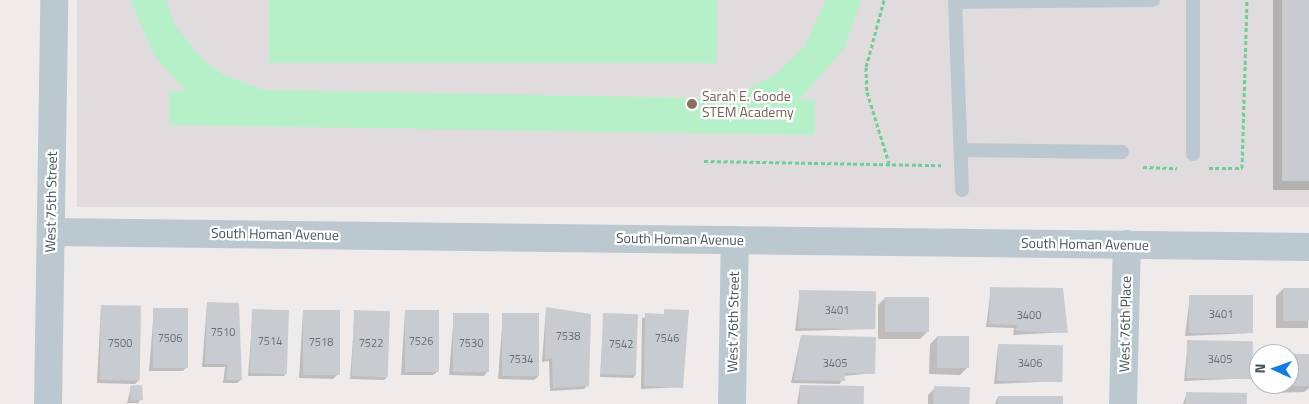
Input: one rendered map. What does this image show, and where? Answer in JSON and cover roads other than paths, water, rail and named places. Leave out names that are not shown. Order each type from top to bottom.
[{"type":"street","name":"West 75th Street","points":[[48,404],[54,0]]},
{"type":"street","name":"South Homan Avenue","points":[[50,232],[1309,247]]},
{"type":"street","name":"West 76th Street","points":[[732,404],[735,240]]},
{"type":"street","name":"West 76th Place","points":[[1123,404],[1127,244]]},
{"type":"lane","points":[[962,190],[954,2],[1153,0]]},
{"type":"lane","points":[[1193,154],[1194,0]]},
{"type":"lane","points":[[961,150],[1122,152]]},
{"type":"place","name":"Sarah E. Goode STEM Academy","points":[[692,104]]}]
